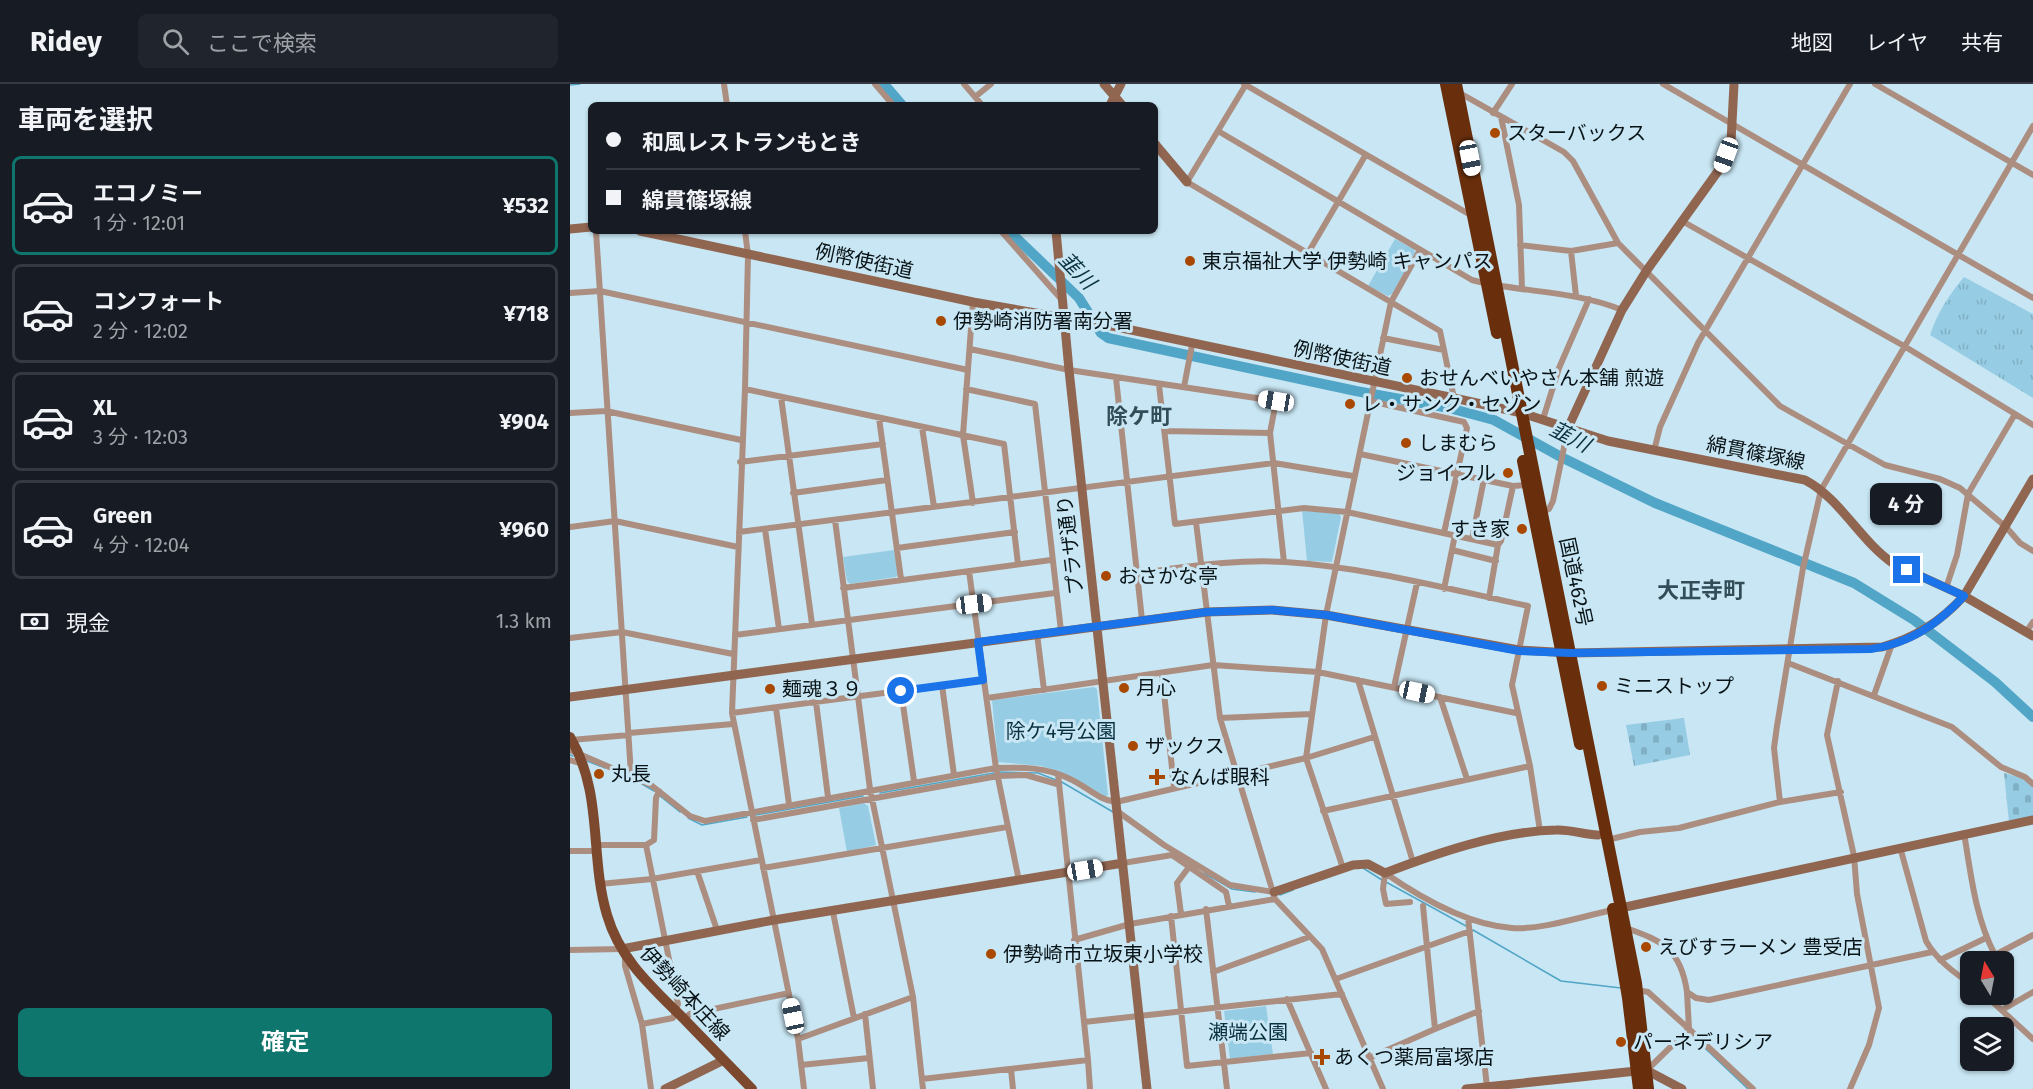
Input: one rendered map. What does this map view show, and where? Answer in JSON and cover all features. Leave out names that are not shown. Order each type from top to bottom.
[{"type":"highway","name":"国道462号","points":[[1450,86],[1474,217],[1491,285]]},
{"type":"highway","name":"国道462号","points":[[1450,86],[1518,412],[1527,485],[1566,652]]},
{"type":"highway","name":"国道462号","points":[[1522,437],[1542,512],[1566,652],[1617,909],[1642,1071],[1648,1089]]},
{"type":"highway","name":"国道462号","points":[[1617,909],[1625,928],[1637,990],[1642,1071],[1639,1089]]},
{"type":"main road","name":"伊勢崎本庄線","points":[[574,751],[592,798],[600,884],[610,925],[624,953],[639,975],[752,1089]]},
{"type":"street","points":[[724,84],[727,102]]},
{"type":"street","points":[[875,84],[890,102]]},
{"type":"street","points":[[964,84],[979,102]]},
{"type":"street","points":[[975,97],[991,84]]},
{"type":"street","points":[[1104,84],[1112,101]]},
{"type":"street","points":[[1112,101],[1120,84]]},
{"type":"street","points":[[1493,113],[1512,84]]},
{"type":"street","points":[[1663,84],[2033,298]]},
{"type":"street","points":[[1675,91],[1679,84]]},
{"type":"street","points":[[1542,512],[1550,509],[1554,501],[1568,428],[1622,310],[1647,270],[1721,167],[1731,142],[1734,84]]},
{"type":"street","points":[[1654,451],[1660,427],[1705,332],[1850,84]]},
{"type":"street","points":[[1875,84],[2033,176]]},
{"type":"street","points":[[1187,182],[1244,85],[1474,217]]},
{"type":"street","points":[[1450,86],[1493,113],[1564,152],[1573,161],[1618,243],[1780,406],[1885,465],[1940,479],[1968,494],[2006,527],[2020,543],[2033,551]]},
{"type":"street","points":[[1500,117],[1519,205],[1522,288]]},
{"type":"street","points":[[1780,802],[1774,748],[1803,568],[1821,490],[2033,126]]},
{"type":"street","points":[[1218,131],[1472,280],[1491,285],[1576,296],[1622,310]]},
{"type":"street","points":[[1158,148],[1187,182],[1440,331],[1454,398]]},
{"type":"street","points":[[1308,253],[1365,156]]},
{"type":"street","points":[[1682,221],[1904,346],[2033,425]]},
{"type":"street","points":[[570,229],[588,227]]},
{"type":"street","points":[[596,234],[631,775]]},
{"type":"street","name":"例幣使街道","points":[[654,234],[973,302],[1108,326],[1454,398],[1518,412],[1568,428]]},
{"type":"street","points":[[745,234],[748,255],[745,389],[740,462],[732,713],[798,1039],[804,1089]]},
{"type":"street","points":[[1004,234],[1062,300]]},
{"type":"street","name":"プラザ通り","points":[[1056,234],[1058,270],[1147,1089]]},
{"type":"street","points":[[1520,245],[1571,251],[1618,243]]},
{"type":"street","points":[[1343,868],[1306,758],[1326,615],[1353,476],[1360,454],[1391,302],[1420,250]]},
{"type":"street","points":[[1571,251],[1576,296]]},
{"type":"street","points":[[570,293],[600,291],[968,370]]},
{"type":"street","points":[[1543,420],[1559,368],[1589,299]]},
{"type":"street","points":[[973,302],[963,435],[973,503]]},
{"type":"street","points":[[1383,338],[1444,350]]},
{"type":"street","points":[[1184,387],[1192,345]]},
{"type":"street","points":[[970,350],[1116,378],[1276,401],[1270,433],[1284,562]]},
{"type":"street","points":[[1116,378],[1142,620]]},
{"type":"street","points":[[1159,385],[1175,524],[1304,508],[1347,512],[1498,545]]},
{"type":"street","points":[[745,389],[1004,444],[1018,564]]},
{"type":"street","points":[[966,389],[1035,404],[1043,494],[1060,631]]},
{"type":"street","points":[[781,397],[812,624]]},
{"type":"street","points":[[1370,401],[1464,422],[1467,428],[1444,533]]},
{"type":"street","points":[[570,413],[606,411],[741,440]]},
{"type":"street","points":[[1946,588],[1957,555],[1968,494],[2014,414]]},
{"type":"street","points":[[879,418],[901,579]]},
{"type":"street","points":[[922,427],[934,507]]},
{"type":"street","name":"綿貫篠塚線","points":[[1568,428],[1608,441],[1805,480],[1821,490],[1878,553],[1894,564],[1964,596],[2030,634]]},
{"type":"street","points":[[1165,431],[1270,433]]},
{"type":"street","points":[[740,462],[883,444]]},
{"type":"street","points":[[1360,454],[1513,486],[1527,485]]},
{"type":"street","points":[[739,532],[1274,464],[1353,476]]},
{"type":"street","points":[[1472,539],[1484,479]]},
{"type":"street","points":[[570,697],[1207,612],[1272,610],[1326,615],[1519,651],[1855,650],[1892,644],[1921,632],[1964,596],[2033,479]]},
{"type":"street","points":[[794,493],[887,480]]},
{"type":"street","points":[[1489,598],[1498,545],[1502,541],[1513,486]]},
{"type":"street","points":[[835,520],[870,789],[913,997],[922,1089]]},
{"type":"street","points":[[570,527],[615,521],[738,547]]},
{"type":"street","points":[[1196,522],[1220,718],[1274,895],[1322,949],[1383,1089]]},
{"type":"street","points":[[765,529],[779,629]]},
{"type":"street","points":[[897,548],[1015,532]]},
{"type":"street","points":[[1444,589],[1455,535]]},
{"type":"street","points":[[1452,550],[1496,561]]},
{"type":"street","points":[[843,588],[1051,560]]},
{"type":"street","points":[[1138,573],[1201,564],[1284,562],[1335,568],[1528,606],[1512,685],[1516,713],[1530,766],[1540,831]]},
{"type":"street","points":[[969,571],[996,768],[1019,881]]},
{"type":"street","points":[[1394,687],[1417,583]]},
{"type":"street","points":[[735,635],[1055,593]]},
{"type":"street","points":[[2030,634],[2033,622]]},
{"type":"street","points":[[570,638],[622,632],[734,654]]},
{"type":"street","points":[[1037,634],[1044,690]]},
{"type":"street","points":[[1874,695],[1892,644]]},
{"type":"street","points":[[1788,663],[1952,727],[2001,767],[2025,777],[2033,784]]},
{"type":"street","points":[[987,698],[1213,665],[1318,672],[1516,713]]},
{"type":"street","points":[[1162,674],[1174,788]]},
{"type":"street","points":[[732,713],[983,680]]},
{"type":"street","points":[[1358,680],[1413,862]]},
{"type":"street","points":[[1838,681],[1827,735],[1854,856],[1857,894],[1879,1008],[1869,1045],[1850,1089]]},
{"type":"street","points":[[942,685],[954,774]]},
{"type":"street","points":[[901,691],[914,782]]},
{"type":"street","points":[[1440,697],[1467,779]]},
{"type":"street","points":[[816,702],[828,797]]},
{"type":"street","points":[[776,708],[789,804]]},
{"type":"street","points":[[1220,718],[1312,714]]},
{"type":"street","points":[[574,751],[629,734],[733,724]]},
{"type":"street","points":[[1117,806],[1174,788],[1306,758],[1374,737]]},
{"type":"street","points":[[574,751],[631,775],[659,791],[700,821],[954,774],[996,768],[1033,767],[1058,774],[1117,806],[1164,845],[1230,885],[1274,895]]},
{"type":"street","points":[[1323,811],[1530,766]]},
{"type":"street","points":[[1058,774],[1090,1089]]},
{"type":"street","points":[[753,820],[998,776],[1026,776],[1058,784]]},
{"type":"street","points":[[570,851],[646,845],[656,837],[656,798],[659,791]]},
{"type":"street","points":[[1385,873],[1413,862],[1494,840],[1540,831],[1559,829],[1603,838],[1679,828],[1780,802],[1841,792]]},
{"type":"street","points":[[1074,940],[1130,924],[1229,906],[1274,895],[1343,868],[1368,864],[1412,891],[1468,918],[1514,928],[1617,909],[1854,856],[2033,820]]},
{"type":"street","points":[[763,868],[1007,827]]},
{"type":"street","points":[[1964,833],[1976,901],[1986,938],[1995,955],[2033,935]]},
{"type":"street","points":[[646,845],[680,1016]]},
{"type":"street","points":[[1899,847],[1926,941],[1932,952],[1960,975]]},
{"type":"street","points":[[570,950],[624,953],[665,941],[717,930],[1172,855],[1226,892],[1229,906]]},
{"type":"street","points":[[600,884],[652,879],[761,860]]},
{"type":"street","points":[[1181,914],[1177,883],[1189,867]]},
{"type":"street","points":[[697,872],[717,930]]},
{"type":"street","points":[[1385,873],[1383,889],[1386,904],[1410,902]]},
{"type":"street","points":[[1422,906],[1435,1029]]},
{"type":"street","points":[[1206,909],[1227,1089]]},
{"type":"street","points":[[833,912],[854,1018]]},
{"type":"street","points":[[1171,916],[1187,1066],[1224,1064],[1311,1053]]},
{"type":"street","points":[[1468,918],[1487,1087]]},
{"type":"street","points":[[1625,928],[1655,939],[1669,949],[1684,972],[1687,992],[1687,1030],[1642,1071]]},
{"type":"street","points":[[1336,979],[1470,931]]},
{"type":"street","points":[[1213,972],[1309,937]]},
{"type":"street","points":[[1940,960],[1986,938]]},
{"type":"street","points":[[1687,992],[1696,998],[1709,1000],[1932,952]]},
{"type":"street","points":[[624,953],[625,966],[642,1024],[651,1089]]},
{"type":"street","points":[[1637,990],[1648,992],[1753,1089]]},
{"type":"street","points":[[2002,1010],[2033,992]]},
{"type":"street","points":[[642,1024],[789,993]]},
{"type":"street","points":[[1084,1022],[1342,994]]},
{"type":"street","points":[[798,1039],[913,997]]},
{"type":"street","points":[[1287,999],[1326,1089]]},
{"type":"street","points":[[1996,1005],[2033,1039]]},
{"type":"street","points":[[1369,1058],[1479,1011]]},
{"type":"street","points":[[865,1014],[873,1089]]},
{"type":"street","points":[[801,1065],[870,1058]]},
{"type":"street","points":[[665,1089],[724,1060]]},
{"type":"street","points":[[922,1079],[1088,1060]]},
{"type":"street","points":[[1011,1069],[1013,1089]]},
{"type":"street","points":[[1466,1089],[1507,1087],[1642,1071],[1682,1089]]},
{"type":"green space","points":[[1395,239],[1414,249],[1415,253],[1392,294],[1388,296],[1368,286]]},
{"type":"green space","points":[[1964,277],[2033,314],[2033,398],[1930,335],[1944,305]]},
{"type":"green space","points":[[1302,510],[1339,514],[1341,517],[1332,562],[1307,561]]},
{"type":"green space","points":[[894,550],[898,575],[896,577],[850,584],[847,581],[843,557]]},
{"type":"green space","name":"除ケ4号公園","points":[[1094,687],[1097,689],[1108,795],[1104,797],[1058,771],[1041,766],[998,762],[992,700]]},
{"type":"green space","points":[[1684,718],[1690,755],[1634,766],[1626,725]]},
{"type":"green space","points":[[2004,773],[2022,778],[2033,786],[2033,817],[2009,822]]},
{"type":"green space","points":[[864,803],[868,806],[876,845],[847,852],[839,808]]},
{"type":"green space","name":"瀬端公園","points":[[1266,1006],[1273,1054],[1230,1059],[1224,1011]]},
{"type":"waterway","points":[[570,85],[580,84]]},
{"type":"waterway","name":"韮川","points":[[884,84],[899,102]]},
{"type":"waterway","name":"韮川","points":[[1012,234],[1079,298],[1101,333],[1108,338],[1356,391],[1449,408],[1494,420],[1561,457],[1655,503],[1854,583],[1914,620],[1995,682],[2033,717]]},
{"type":"waterway","points":[[587,761],[605,768]]},
{"type":"waterway","points":[[999,772],[1038,773],[1056,780]]},
{"type":"waterway","points":[[880,793],[994,773]]},
{"type":"waterway","points":[[1060,781],[1113,812]]},
{"type":"waterway","points":[[642,784],[654,791]]},
{"type":"waterway","points":[[660,796],[680,812]]},
{"type":"waterway","points":[[756,815],[863,796]]},
{"type":"waterway","points":[[688,818],[702,825],[747,817]]},
{"type":"waterway","points":[[1363,868],[1382,880]]},
{"type":"waterway","points":[[1204,873],[1232,889],[1255,892]]},
{"type":"waterway","points":[[1386,882],[1466,926]]},
{"type":"waterway","points":[[1280,895],[1293,890]]},
{"type":"waterway","points":[[1473,930],[1561,981],[1621,988]]},
{"type":"waterway","points":[[1689,1033],[1748,1089]]},
{"type":"place","name":"スターバックス","points":[[1495,133]]},
{"type":"place","name":"東京福祉大学 伊勢崎 キャンパス","points":[[1190,261]]},
{"type":"place","name":"伊勢崎消防署南分署","points":[[941,321]]},
{"type":"place","name":"おせんベいやさん本舗 煎遊","points":[[1407,378]]},
{"type":"place","name":"レ・サンク・セゾン","points":[[1350,404]]},
{"type":"place","name":"しまむら","points":[[1406,443]]},
{"type":"place","name":"ジョイフル","points":[[1508,473]]},
{"type":"place","name":"すき家","points":[[1522,529]]},
{"type":"place","name":"おさかな亭","points":[[1106,576]]},
{"type":"place","name":"ミニストップ","points":[[1602,686]]},
{"type":"place","name":"月心","points":[[1124,688]]},
{"type":"place","name":"麺魂３９","points":[[770,689]]},
{"type":"place","name":"ザックス","points":[[1133,746]]},
{"type":"place","name":"丸長","points":[[599,774]]},
{"type":"place","name":"なんば眼科","points":[[1157,777]]},
{"type":"place","name":"えびすラーメン 豊受店","points":[[1646,947]]},
{"type":"place","name":"伊勢崎市立坂東小学校","points":[[991,954]]},
{"type":"place","name":"パーネデリシア","points":[[1621,1042]]},
{"type":"place","name":"あくつ薬局富塚店","points":[[1322,1057]]},
{"type":"district","name":"除ケ町","points":[[1139,416]]},
{"type":"district","name":"大正寺町","points":[[1701,590]]},
{"type":"route","points":[[901,691],[983,680],[978,642],[1207,612],[1272,610],[1326,615],[1519,651],[1571,653],[1871,649],[1900,642],[1921,632],[1950,611],[1964,596],[1907,570]]}]
